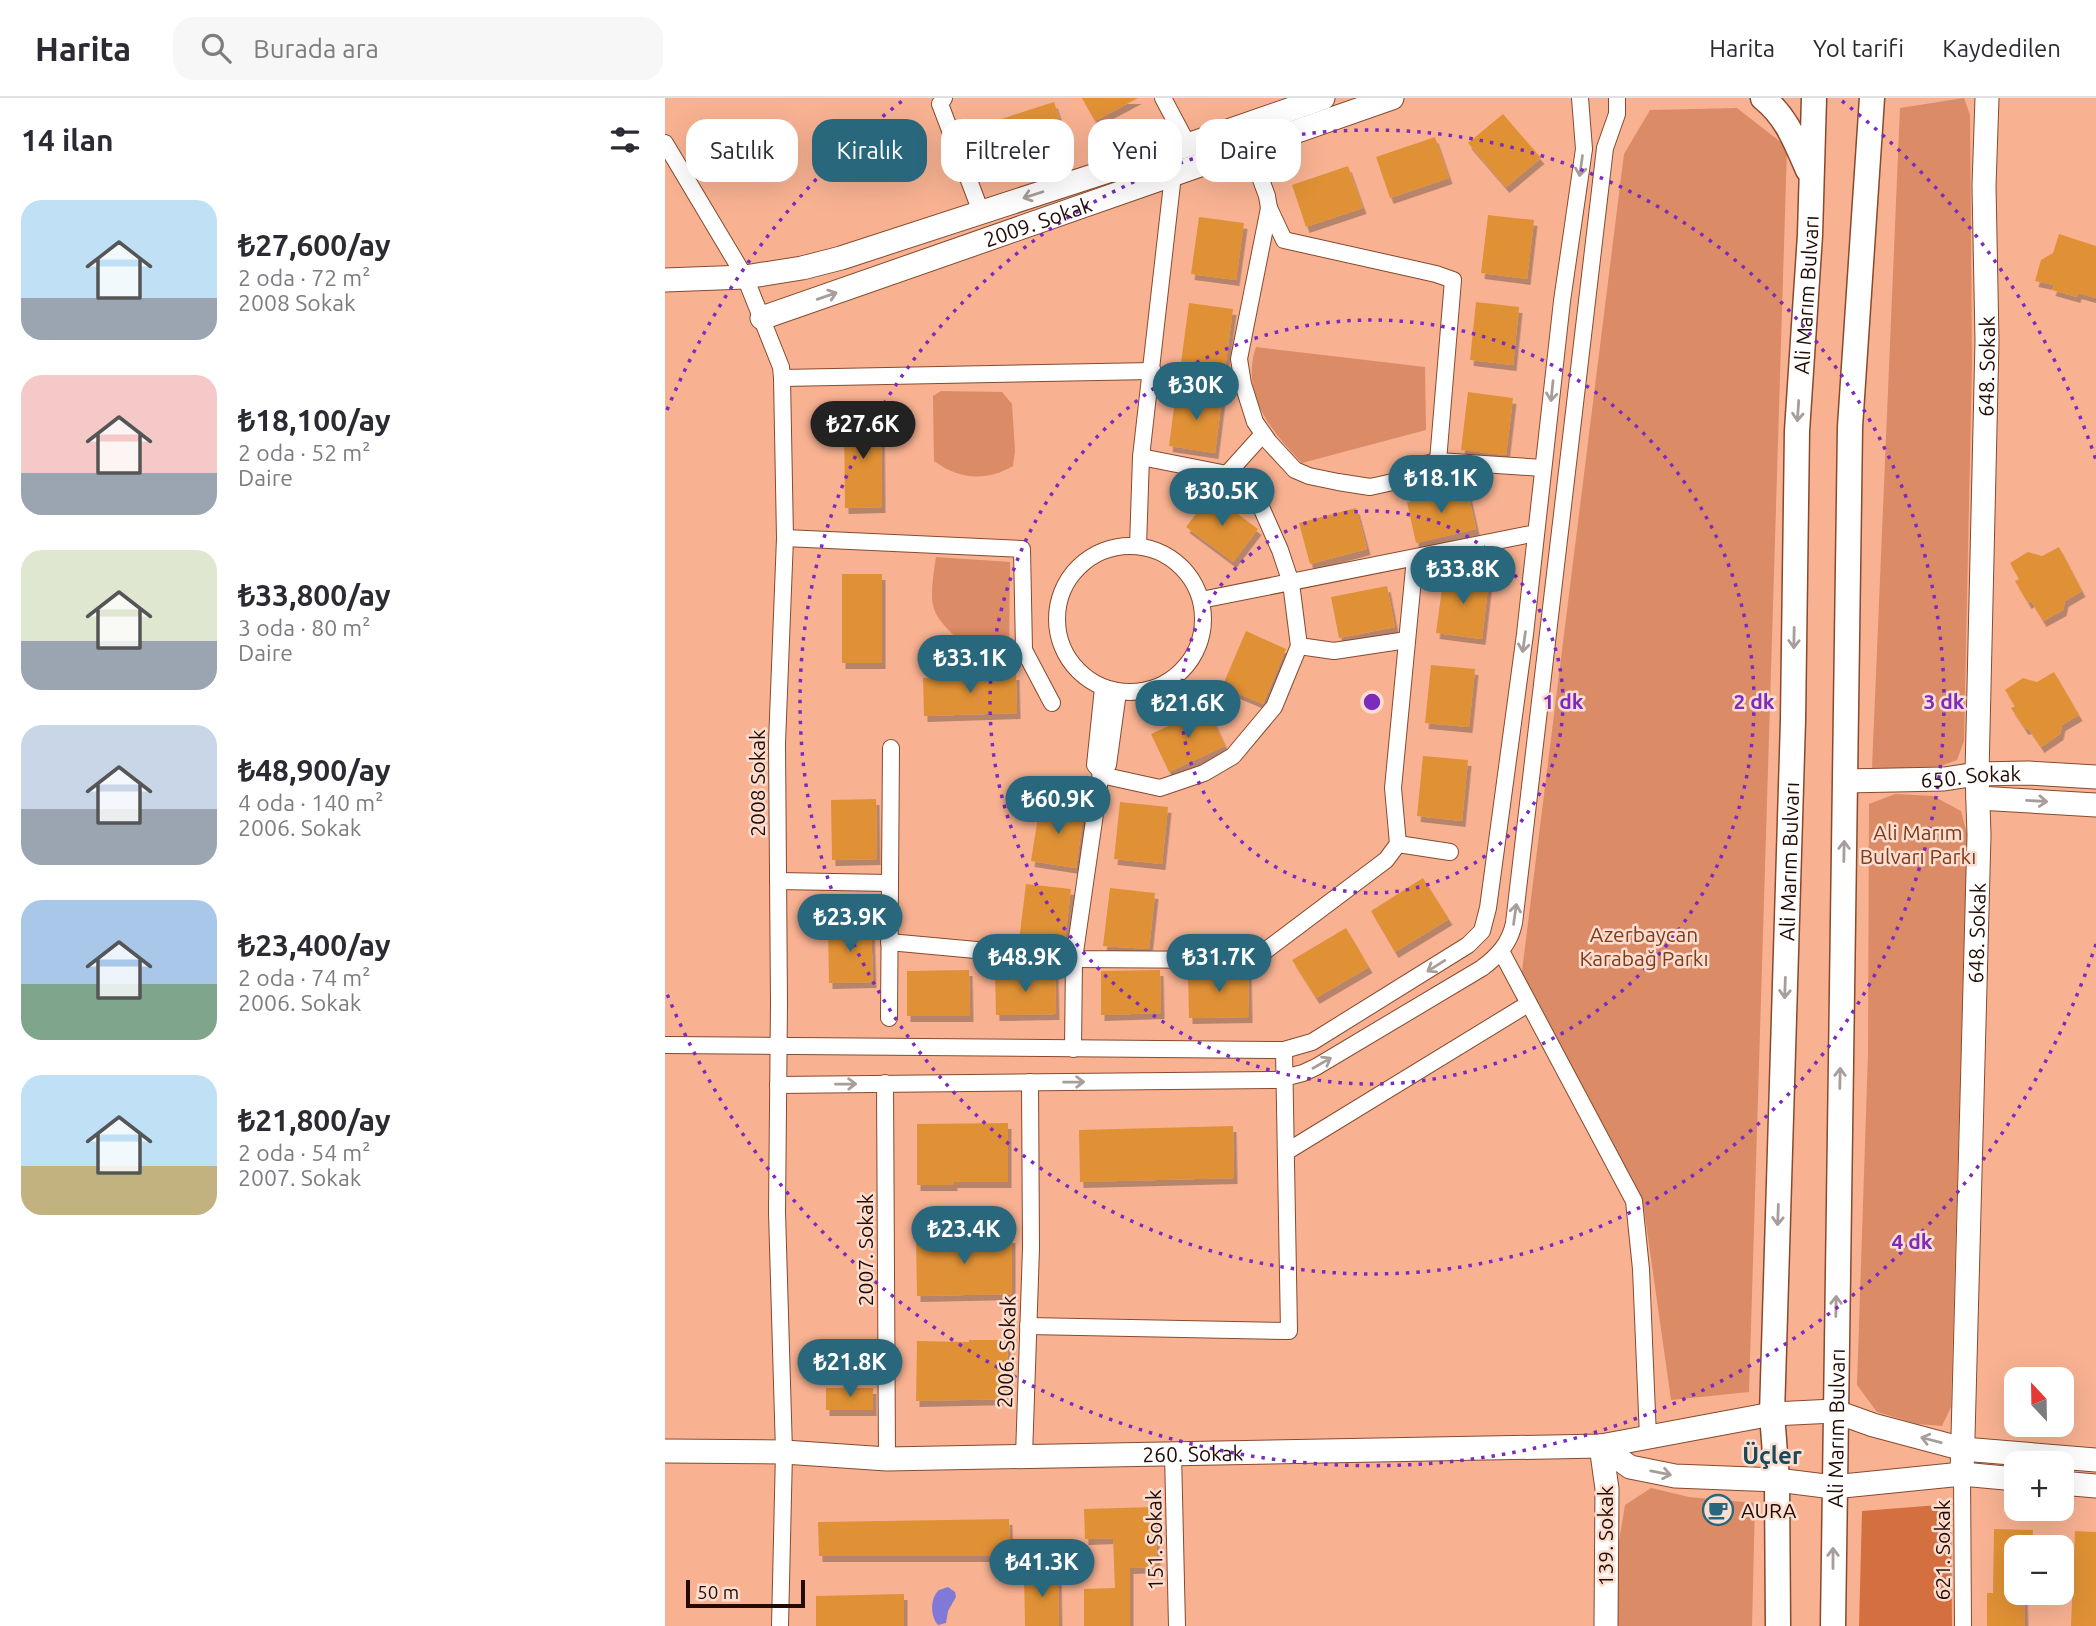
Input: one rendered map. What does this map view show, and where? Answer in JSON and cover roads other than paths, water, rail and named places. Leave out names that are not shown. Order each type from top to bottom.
[{"type":"main road","points":[[1763,98],[1775,108],[1790,130],[1811,177]]},
{"type":"main road","name":"Ali Marım Bulvarı","points":[[1778,1626],[1777,1480],[1772,1414],[1793,734],[1797,431],[1814,98]]},
{"type":"main road","name":"Ali Marım Bulvarı","points":[[1833,1626],[1850,427],[1873,98]]},
{"type":"street","points":[[944,98],[940,104],[981,212]]},
{"type":"street","points":[[1163,98],[1188,145]]},
{"type":"street","name":"2009. Sokak","points":[[1272,119],[1315,108],[1392,98]]},
{"type":"street","points":[[665,1045],[1284,1051],[1312,1042],[1444,961],[1468,945],[1482,931],[1488,908],[1525,634],[1562,302],[1584,149],[1580,98]]},
{"type":"street","points":[[778,1084],[1286,1078],[1316,1067],[1482,968],[1501,951],[1514,923],[1605,148],[1617,114],[1617,98]]},
{"type":"street","name":"648. Sokak","points":[[1962,1474],[1987,355],[1984,186],[1987,98]]},
{"type":"street","name":"2009. Sokak","points":[[1298,119],[1315,108]]},
{"type":"street","name":"2009. Sokak","points":[[665,280],[745,277],[802,268],[841,258],[1196,142]]},
{"type":"street","name":"2008 Sokak","points":[[665,143],[745,277],[781,367],[782,378],[785,538],[777,743],[777,1212],[784,1452],[780,1626]]},
{"type":"street","name":"2009. Sokak","points":[[762,318],[1153,182]]},
{"type":"street","points":[[1138,546],[1141,457],[1153,370],[1164,240],[1172,182]]},
{"type":"street","points":[[1262,182],[1269,208],[1284,240],[1453,280],[1439,461]]},
{"type":"street","points":[[1269,208],[1239,359],[1243,384],[1255,422],[1295,470],[1309,476],[1370,487],[1392,482],[1421,465],[1439,461],[1543,468]]},
{"type":"street","points":[[782,378],[1153,370]]},
{"type":"street","points":[[1227,474],[1263,434]]},
{"type":"street","points":[[1101,774],[1160,788],[1204,773],[1233,756],[1274,707],[1299,646],[1291,583],[1261,507],[1248,487],[1227,474],[1141,457]]},
{"type":"street","points":[[1202,600],[1536,533]]},
{"type":"street","points":[[785,538],[1022,549],[1024,650],[1052,703]]},
{"type":"street","points":[[1138,546],[1171,558],[1190,577],[1202,600],[1204,621],[1201,641],[1192,660],[1178,675],[1160,687],[1140,692],[1110,690],[1082,676],[1068,660],[1059,641],[1056,621],[1059,600],[1067,581],[1080,565],[1097,553],[1117,547],[1138,546]]},
{"type":"street","points":[[889,942],[1074,959],[1229,960],[1257,957],[1386,860],[1398,844],[1393,788],[1415,558]]},
{"type":"street","points":[[1299,646],[1334,651],[1408,640]]},
{"type":"street","points":[[1073,1049],[1074,959],[1101,774],[1108,765],[1110,690]]},
{"type":"street","points":[[889,1018],[891,748]]},
{"type":"street","name":"650. Sokak","points":[[1845,781],[1944,779],[1977,774],[2028,773],[2096,777]]},
{"type":"street","points":[[1978,798],[2096,805]]},
{"type":"street","points":[[1398,844],[1450,852]]},
{"type":"street","points":[[778,881],[890,883]]},
{"type":"street","points":[[1501,951],[1634,1201],[1641,1269],[1648,1437]]},
{"type":"street","points":[[1286,1152],[1528,1004]]},
{"type":"street","points":[[1028,1326],[1289,1331],[1284,1051]]},
{"type":"street","name":"2006. Sokak","points":[[1024,1456],[1031,1248],[1030,1082]]},
{"type":"street","name":"2007. Sokak","points":[[885,1083],[887,1459]]},
{"type":"street","points":[[1834,1411],[1873,1425],[1963,1448],[2096,1460]]},
{"type":"street","name":"260. Sokak","points":[[665,1451],[784,1452],[887,1459],[1601,1446],[1772,1414],[1834,1411]]},
{"type":"street","points":[[1601,1446],[1630,1468],[1675,1476],[1777,1480],[1833,1487],[1962,1474],[2004,1478]]},
{"type":"street","name":"139. Sokak","points":[[1601,1446],[1607,1489],[1605,1626]]},
{"type":"street","name":"151. Sokak","points":[[1173,1454],[1177,1626]]},
{"type":"street","name":"621. Sokak","points":[[1962,1474],[1963,1626]]},
{"type":"street","points":[[2074,1484],[2096,1486]]},
{"type":"place","name":"AURA","points":[[1718,1510]]},
{"type":"district","name":"Üçler","points":[[1772,1455]]},
{"type":"park label","name":"Ali Marım Bulvarı Parkı","points":[[1918,844]]},
{"type":"park label","name":"Azerbaycan Karabağ Parkı","points":[[1644,946]]}]
